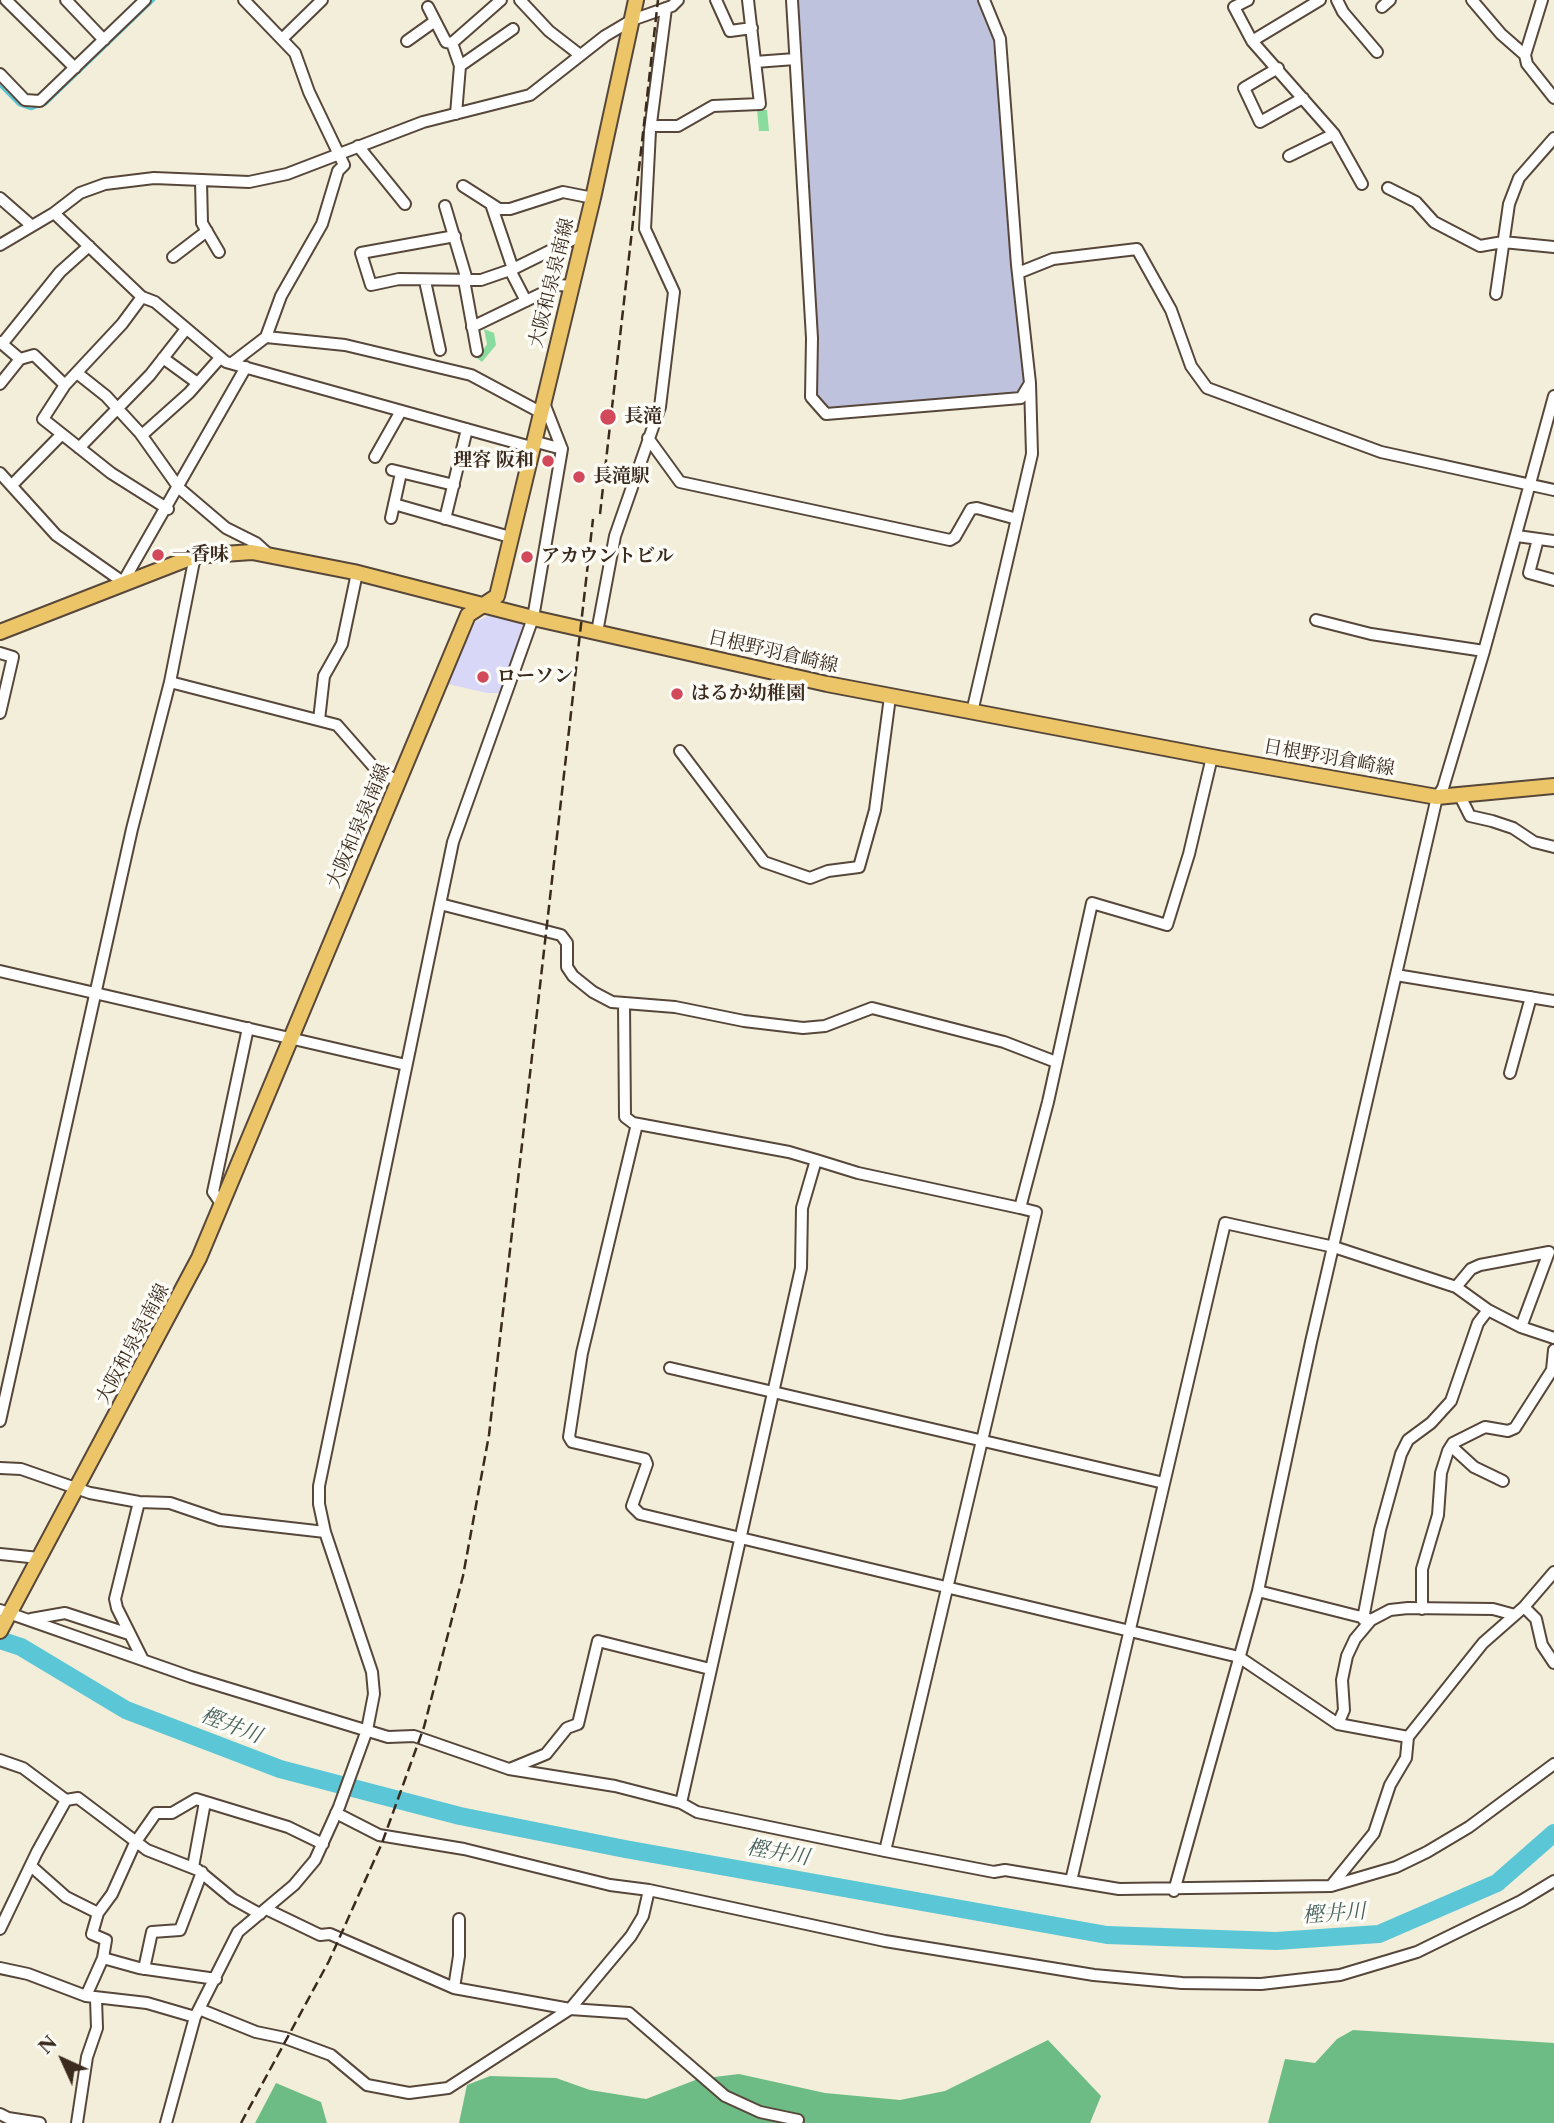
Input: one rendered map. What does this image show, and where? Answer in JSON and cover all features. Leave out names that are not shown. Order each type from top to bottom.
[{"type":"main road","name":"大阪和泉泉南線","points":[[4,1618],[169,1318],[222,1205],[468,615],[497,596],[593,198],[636,0]]},
{"type":"main road","name":"日根野羽倉崎線","points":[[0,632],[195,556],[267,553],[533,618],[890,697],[1212,757],[1437,797],[1554,786]]},
{"type":"street","points":[[6,0],[75,68]]},
{"type":"street","points":[[66,0],[104,40]]},
{"type":"street","points":[[0,74],[26,100],[36,103],[145,0]]},
{"type":"street","points":[[232,363],[266,337],[281,296],[322,224],[338,171],[344,165],[309,92],[295,53],[244,0]]},
{"type":"street","points":[[282,38],[322,0]]},
{"type":"street","points":[[452,43],[501,0]]},
{"type":"street","points":[[521,0],[548,31],[580,55]]},
{"type":"street","points":[[0,245],[54,213],[80,192],[105,184],[154,178],[249,182],[287,174],[358,146],[456,114],[530,95],[580,55],[632,20],[666,8],[678,0]]},
{"type":"street","points":[[716,0],[730,31],[752,28]]},
{"type":"street","points":[[651,126],[678,126],[713,106],[760,104],[748,0]]},
{"type":"street","points":[[792,0],[812,338],[811,397],[826,414],[1021,398],[1030,383]]},
{"type":"street","points":[[972,712],[1034,443],[1000,39],[984,0]]},
{"type":"street","points":[[1248,0],[1234,7],[1252,41],[1334,134],[1362,184]]},
{"type":"street","points":[[1252,41],[1320,0]]},
{"type":"street","points":[[1337,0],[1343,12],[1377,52]]},
{"type":"street","points":[[1472,0],[1501,34],[1525,55]]},
{"type":"street","points":[[1542,0],[1525,55],[1527,64],[1554,98]]},
{"type":"street","points":[[428,7],[446,42],[452,43]]},
{"type":"street","points":[[597,632],[615,536],[660,407],[674,292],[645,229],[651,126],[666,8]]},
{"type":"street","points":[[407,41],[435,21]]},
{"type":"street","points":[[460,66],[513,29]]},
{"type":"street","points":[[452,43],[460,66],[456,114]]},
{"type":"street","points":[[755,62],[795,59]]},
{"type":"street","points":[[1278,68],[1244,88],[1260,122],[1303,99]]},
{"type":"street","points":[[1289,156],[1334,134]]},
{"type":"street","points":[[1496,294],[1509,204],[1519,178],[1554,138]]},
{"type":"street","points":[[358,146],[405,204]]},
{"type":"street","points":[[201,181],[202,223],[219,253]]},
{"type":"street","points":[[463,186],[492,207],[510,209],[563,192],[593,198]]},
{"type":"street","points":[[1388,188],[1416,202],[1434,222],[1480,246],[1503,242],[1554,247]]},
{"type":"street","points":[[0,198],[32,226]]},
{"type":"street","points":[[445,206],[465,280],[477,351]]},
{"type":"street","points":[[492,207],[512,269],[526,301]]},
{"type":"street","points":[[54,213],[142,297],[155,302],[220,358],[467,429],[562,449]]},
{"type":"street","points":[[173,257],[207,231]]},
{"type":"street","points":[[455,236],[361,253],[371,285],[399,279],[481,280],[512,269],[584,234]]},
{"type":"street","points":[[20,359],[1,343],[60,272],[89,246]]},
{"type":"street","points":[[1018,273],[1053,260],[1137,249],[1171,310],[1191,366],[1206,388],[1381,452],[1554,490]]},
{"type":"street","points":[[425,281],[440,350]]},
{"type":"street","points":[[472,327],[559,285],[571,286]]},
{"type":"street","points":[[142,297],[65,385],[43,419],[79,448],[168,509]]},
{"type":"street","points":[[79,448],[163,358],[186,329]]},
{"type":"street","points":[[166,2123],[197,2013],[238,1931],[304,1875],[323,1844],[338,1810],[366,1732],[374,1695],[372,1672],[325,1532],[319,1504],[319,1486],[453,842],[533,618],[562,449],[542,406],[471,375],[383,352],[266,337]]},
{"type":"street","points":[[0,384],[20,359],[34,355],[65,385]]},
{"type":"street","points":[[163,358],[196,382]]},
{"type":"street","points":[[142,435],[189,393],[220,358]]},
{"type":"street","points":[[0,473],[56,535],[123,582],[168,509],[246,367]]},
{"type":"street","points":[[77,373],[118,408],[142,435],[179,488],[226,528],[256,543],[267,553]]},
{"type":"street","points":[[1174,1891],[1258,1591],[1437,797],[1443,788],[1553,403]]},
{"type":"street","points":[[375,457],[401,411]]},
{"type":"street","points":[[445,519],[467,429]]},
{"type":"street","points":[[12,485],[62,434]]},
{"type":"street","points":[[648,438],[680,482],[950,540],[971,509],[977,508],[1017,519]]},
{"type":"street","points":[[391,518],[396,472],[454,485]]},
{"type":"street","points":[[394,505],[510,537]]},
{"type":"street","points":[[1517,536],[1554,541]]},
{"type":"street","points":[[1538,539],[1528,573],[1554,580]]},
{"type":"street","points":[[0,1421],[132,830],[170,682],[195,556]]},
{"type":"street","points":[[319,720],[324,676],[342,644],[357,573]]},
{"type":"street","points":[[1316,620],[1371,634],[1483,651]]},
{"type":"street","points":[[0,653],[13,657],[0,713]]},
{"type":"street","points":[[170,682],[337,725],[372,765],[398,782]]},
{"type":"street","points":[[680,751],[764,862],[810,878],[828,871],[859,867],[875,810],[890,697]]},
{"type":"street","points":[[1020,1208],[1092,903],[1167,925],[1189,853],[1212,757]]},
{"type":"street","points":[[1460,796],[1470,816],[1513,828],[1534,842],[1554,847]]},
{"type":"street","points":[[440,904],[561,935],[567,943],[567,967],[573,976],[593,992],[612,1002],[675,1007],[744,1021],[803,1028],[825,1026],[872,1009],[1004,1042],[1056,1062]]},
{"type":"street","points":[[0,971],[406,1065]]},
{"type":"street","points":[[1396,975],[1554,1001]]},
{"type":"street","points":[[1510,1073],[1531,997]]},
{"type":"street","points":[[624,1003],[625,1117],[637,1124],[789,1152],[859,1172],[1036,1212],[885,1851]]},
{"type":"street","points":[[222,1205],[213,1192],[248,1028]]},
{"type":"street","points":[[637,1124],[582,1353],[569,1437],[572,1442],[645,1459],[647,1464],[632,1506],[640,1514],[1239,1657],[1338,1724],[1408,1737]]},
{"type":"street","points":[[681,1803],[772,1391],[802,1268],[802,1208],[816,1160]]},
{"type":"street","points":[[1071,1881],[1224,1223],[1334,1247],[1456,1287],[1488,1310],[1521,1327],[1554,1338]]},
{"type":"street","points":[[1456,1287],[1471,1269],[1480,1265],[1549,1252],[1521,1327]]},
{"type":"street","points":[[1338,1724],[1344,1710],[1342,1680],[1347,1656],[1367,1619],[1380,1530],[1401,1454],[1408,1440],[1431,1423],[1451,1401],[1478,1323],[1488,1310]]},
{"type":"street","points":[[1422,1609],[1424,1558],[1438,1515],[1443,1462],[1451,1446],[1485,1427],[1508,1431],[1515,1428],[1552,1370],[1554,1350]]},
{"type":"street","points":[[670,1368],[1164,1483]]},
{"type":"street","points":[[1451,1446],[1474,1466],[1503,1481]]},
{"type":"street","points":[[0,1468],[21,1469],[76,1489],[139,1502],[170,1503],[219,1520],[325,1532]]},
{"type":"street","points":[[139,1502],[115,1599],[143,1660]]},
{"type":"street","points":[[0,1553],[39,1558]]},
{"type":"street","points":[[1331,1886],[1374,1833],[1390,1785],[1406,1758],[1408,1737],[1483,1643],[1520,1611],[1554,1573]]},
{"type":"street","points":[[1258,1591],[1367,1619],[1390,1610],[1520,1611],[1536,1619],[1542,1645],[1554,1663]]},
{"type":"street","points":[[4,1618],[29,1619],[65,1613],[129,1634]]},
{"type":"street","points":[[29,1619],[143,1660],[366,1732],[388,1737],[414,1736],[509,1769],[615,1786],[681,1803],[697,1812],[885,1851],[994,1872],[1005,1870],[1119,1889],[1174,1891],[1331,1886],[1395,1867],[1427,1852],[1469,1827],[1554,1764]]},
{"type":"street","points":[[509,1769],[546,1754],[567,1728],[578,1724],[598,1641],[710,1669]]},
{"type":"street","points":[[0,1760],[23,1768],[66,1800],[78,1798],[135,1843],[197,1870],[233,1899],[320,1935],[330,1934],[454,1988],[570,2009],[629,2012],[725,2096],[760,2112],[797,2120]]},
{"type":"street","points":[[78,2123],[87,2057],[97,2028],[91,1997],[106,1940],[92,1934],[98,1913],[112,1894],[135,1843],[156,1813],[172,1813],[197,1799],[288,1827],[323,1844]]},
{"type":"street","points":[[0,1929],[66,1800]]},
{"type":"street","points":[[144,1969],[152,1932],[180,1930],[197,1870],[205,1802]]},
{"type":"street","points":[[338,1810],[379,1835],[450,1846],[580,1875],[610,1885],[649,1890],[885,1941],[1094,1975],[1182,1983],[1261,1984],[1340,1975],[1417,1952],[1554,1881]]},
{"type":"street","points":[[31,1866],[66,1897],[98,1913]]},
{"type":"street","points":[[0,1968],[28,1974],[91,1997],[147,2003],[197,2013],[256,2032],[285,2038],[331,2055],[368,2085],[409,2093],[449,2088],[570,2009],[631,1936],[643,1916],[649,1890]]},
{"type":"street","points":[[454,1988],[459,1956],[459,1919]]},
{"type":"street","points":[[103,1958],[144,1969],[216,1979]]},
{"type":"street","points":[[0,2114],[8,2118],[40,2123]]},
{"type":"shaded area","points":[[798,0],[978,0],[992,30],[1024,382],[1017,394],[828,408],[816,395],[814,257]]},
{"type":"shaded area","points":[[492,614],[526,625],[502,693],[487,693],[448,684],[475,622]]},
{"type":"green space","points":[[757,110],[767,110],[769,131],[759,131]]},
{"type":"green space","points":[[484,329],[494,333],[496,345],[482,362],[474,356],[480,355],[487,344]]},
{"type":"green space","points":[[1353,2030],[1554,2043],[1554,2123],[1268,2123],[1285,2059],[1315,2063],[1337,2039]]},
{"type":"green space","points":[[1048,2040],[1101,2096],[1090,2123],[459,2123],[467,2085],[490,2076],[556,2078],[590,2090],[646,2099],[698,2079],[739,2074],[825,2093],[900,2100],[945,2091]]},
{"type":"green space","points":[[276,2083],[321,2102],[327,2123],[255,2123]]},
{"type":"waterway","points":[[0,86],[19,105],[31,109],[46,104],[154,0]]},
{"type":"waterway","name":"樫井川","points":[[0,1640],[21,1647],[126,1710],[280,1769],[460,1816],[625,1849],[1107,1935],[1276,1941],[1379,1934],[1497,1883],[1554,1833]]},
{"type":"railway","points":[[600,514],[658,0]]},
{"type":"railway","points":[[241,2123],[329,1961],[382,1843],[424,1727],[463,1576],[489,1435],[593,519]]},
{"type":"place","name":"長滝","points":[[608,417]]},
{"type":"place","name":"理容 阪和","points":[[548,461]]},
{"type":"place","name":"長滝駅","points":[[579,477]]},
{"type":"place","name":"一香味","points":[[158,555]]},
{"type":"place","name":"アカウントビル","points":[[527,557]]},
{"type":"place","name":"ローソン","points":[[483,677]]},
{"type":"place","name":"はるか幼稚園","points":[[677,694]]}]
